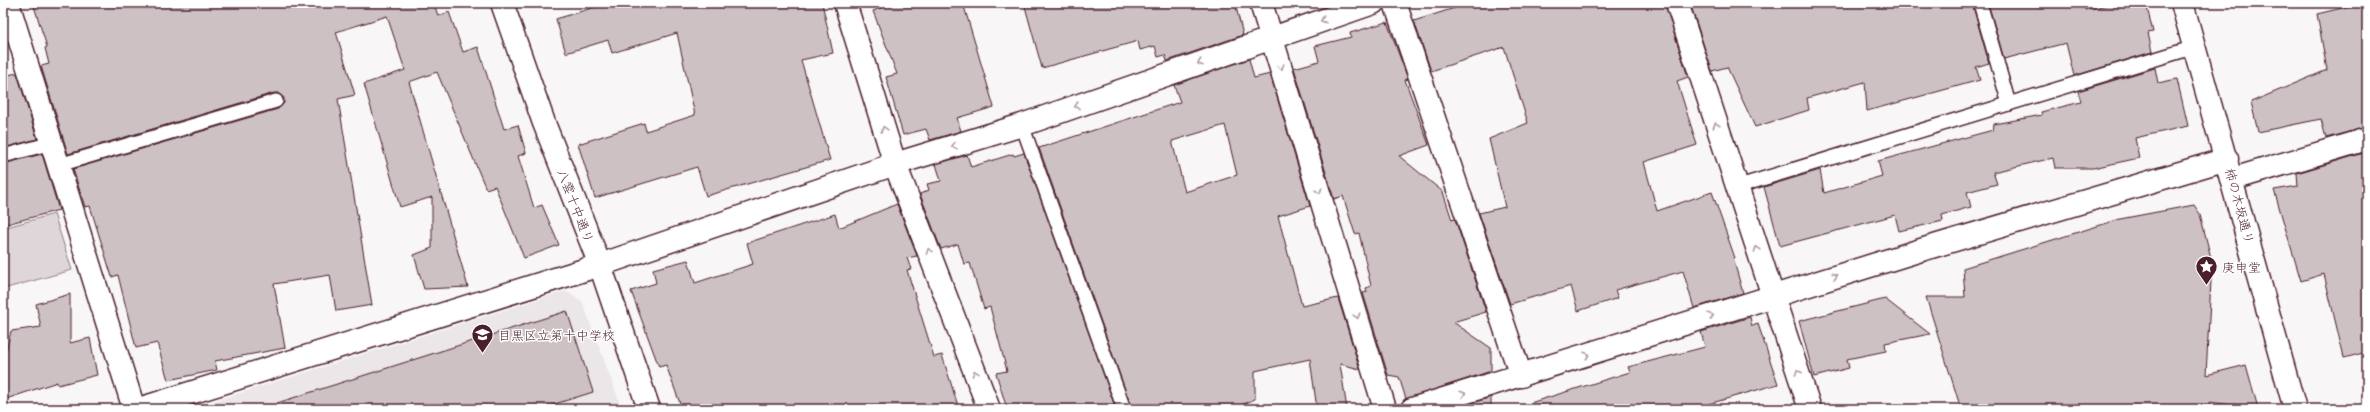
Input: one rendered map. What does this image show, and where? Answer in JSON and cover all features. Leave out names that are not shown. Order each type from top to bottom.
[{"type":"street","points":[[8,3],[134,409]]},
{"type":"street","name":"八雲十中通り","points":[[502,3],[544,123],[600,265],[649,409]]},
{"type":"street","points":[[845,3],[895,164],[989,409]]},
{"type":"street","points":[[1261,3],[1385,409]]},
{"type":"street","points":[[139,409],[600,265],[895,164],[1022,125],[1373,3]]},
{"type":"street","points":[[1395,3],[1522,376]]},
{"type":"street","points":[[1676,3],[1810,409]]},
{"type":"street","name":"柿の木坂通り","points":[[2182,3],[2230,169],[2295,409]]},
{"type":"street","points":[[1412,409],[1522,376],[1772,296],[2230,169],[2367,139]]},
{"type":"lane","points":[[1980,3],[2009,104]]},
{"type":"lane","points":[[1736,187],[2195,47]]},
{"type":"lane","points":[[59,165],[276,101]]},
{"type":"lane","points":[[1022,125],[1124,409]]},
{"type":"lane","points":[[3,156],[52,143]]},
{"type":"shaded area","points":[[54,214],[72,270],[3,289],[3,228]]},
{"type":"shaded area","name":"目黒区立第十中学校","points":[[565,291],[582,301],[622,409],[189,409]]},
{"type":"building","points":[[33,3],[434,3],[438,16],[449,12],[463,52],[478,47],[504,129],[518,125],[526,153],[518,156],[534,208],[542,205],[559,245],[524,258],[495,186],[486,189],[437,72],[409,82],[468,287],[424,289],[414,255],[432,248],[432,197],[400,207],[364,84],[405,70],[387,16],[336,32],[355,95],[338,99],[372,305],[336,311],[330,275],[274,284],[285,348],[215,361],[217,370],[168,380],[157,343],[136,348],[118,275],[112,277],[90,206],[85,207],[73,169],[278,109],[284,103],[284,98],[278,93],[274,93],[68,154],[41,66],[49,64],[45,48],[47,47]]},
{"type":"building","points":[[608,3],[822,3],[833,53],[801,60],[830,160],[706,196],[697,167],[595,198],[578,144],[644,123],[646,131],[695,115],[677,33],[612,53],[608,40],[566,53],[556,19]]},
{"type":"building","points":[[893,3],[963,3],[994,107],[957,118],[961,131],[930,140],[926,129],[903,135],[886,77],[897,74],[873,11]]},
{"type":"building","points":[[1024,3],[1235,3],[1243,35],[1167,61],[1165,55],[1158,57],[1155,46],[1140,50],[1138,41],[1042,68]]},
{"type":"building","points":[[1470,3],[1665,3],[1688,77],[1677,81],[1697,145],[1644,162],[1657,211],[1712,192],[1735,258],[1733,258],[1743,293],[1694,308],[1683,271],[1615,290],[1618,298],[1578,311],[1571,286],[1510,304],[1479,213],[1505,207],[1489,139],[1528,123],[1504,47],[1431,71],[1414,21]]},
{"type":"building","points":[[1690,3],[1972,3],[1989,63],[1976,67],[1980,80],[1867,111],[1865,82],[1807,98],[1809,110],[1755,127],[1727,67],[1712,71]]},
{"type":"building","points":[[1988,3],[2083,3],[2085,10],[2115,3],[2146,3],[2153,32],[2148,33],[2152,52],[2074,76],[2066,43],[2004,59]]},
{"type":"building","points":[[2367,3],[2367,127],[2326,138],[2321,119],[2258,132],[2251,102],[2327,70],[2317,14]]},
{"type":"building","points":[[1387,22],[1408,79],[1405,80],[1429,145],[1399,156],[1443,192],[1452,220],[1455,219],[1486,312],[1453,322],[1491,348],[1491,371],[1406,399],[1399,377],[1388,375],[1363,293],[1367,292],[1366,288],[1371,286],[1359,233],[1355,234],[1343,196],[1334,199],[1294,68],[1319,61],[1315,46],[1351,37],[1350,33]]},
{"type":"building","points":[[1249,59],[1254,78],[1270,74],[1310,206],[1278,216],[1302,306],[1338,298],[1360,369],[1340,364],[1347,409],[1317,409],[1310,359],[1255,371],[1255,399],[1233,409],[1132,409],[1039,148],[1180,102],[1174,85]],"holes":[[[1225,125],[1237,175],[1185,192],[1172,141]]]},
{"type":"building","points":[[2155,68],[2158,83],[2177,79],[2188,126],[2135,138],[2139,158],[2093,168],[2055,168],[2053,158],[1993,172],[1997,184],[1967,192],[1971,207],[1942,215],[1943,221],[1899,231],[1895,215],[1780,246],[1764,187],[1820,170],[1824,193],[1882,176],[1878,161],[1993,130],[1994,124],[2042,115],[2041,112],[2081,102],[2078,91]]},
{"type":"building","points":[[17,73],[37,139],[3,148],[3,76]]},
{"type":"building","points":[[2367,152],[2367,352],[2344,358],[2324,274],[2301,281],[2274,190],[2298,186],[2297,173]]},
{"type":"building","points":[[1024,153],[1116,409],[1007,409],[996,373],[1007,371],[990,307],[984,309],[970,263],[964,264],[958,244],[941,249],[920,194],[929,190],[927,184],[941,181],[936,164],[967,155],[971,167],[1013,154],[1014,156]]},
{"type":"building","points":[[42,154],[59,210],[3,225],[3,164]]},
{"type":"building","points":[[897,204],[917,256],[907,258],[911,269],[907,270],[934,357],[942,355],[959,409],[682,409],[666,365],[659,367],[631,291],[656,283],[653,269],[688,260],[695,283],[753,264],[747,243],[835,214],[839,228]]},
{"type":"building","points":[[2194,205],[2200,214],[2212,262],[2206,375],[2246,365],[2258,408],[2209,402],[2210,409],[1961,409],[1926,297],[1965,297],[1963,268],[2120,219]]},
{"type":"building","points":[[70,294],[70,343],[90,338],[97,375],[58,385],[57,382],[3,400],[3,352],[6,351],[11,331],[41,327],[36,304]]},
{"type":"building","points":[[1885,299],[1930,334],[1885,343],[1886,351],[1847,359],[1849,368],[1814,377],[1799,321]]},
{"type":"building","name":"目黒区立第十中学校","points":[[567,311],[593,392],[539,409],[278,409],[277,403]]},
{"type":"building","points":[[1750,317],[1752,326],[1758,324],[1778,384],[1691,409],[1531,409],[1530,403],[1630,372],[1628,367],[1705,347],[1701,332]]},
{"type":"building","points":[[1491,397],[1491,409],[1454,409]]},
{"type":"place","name":"庚申堂","points":[[2206,286]]},
{"type":"place","name":"目黒区立第十中学校","points":[[482,354]]}]
